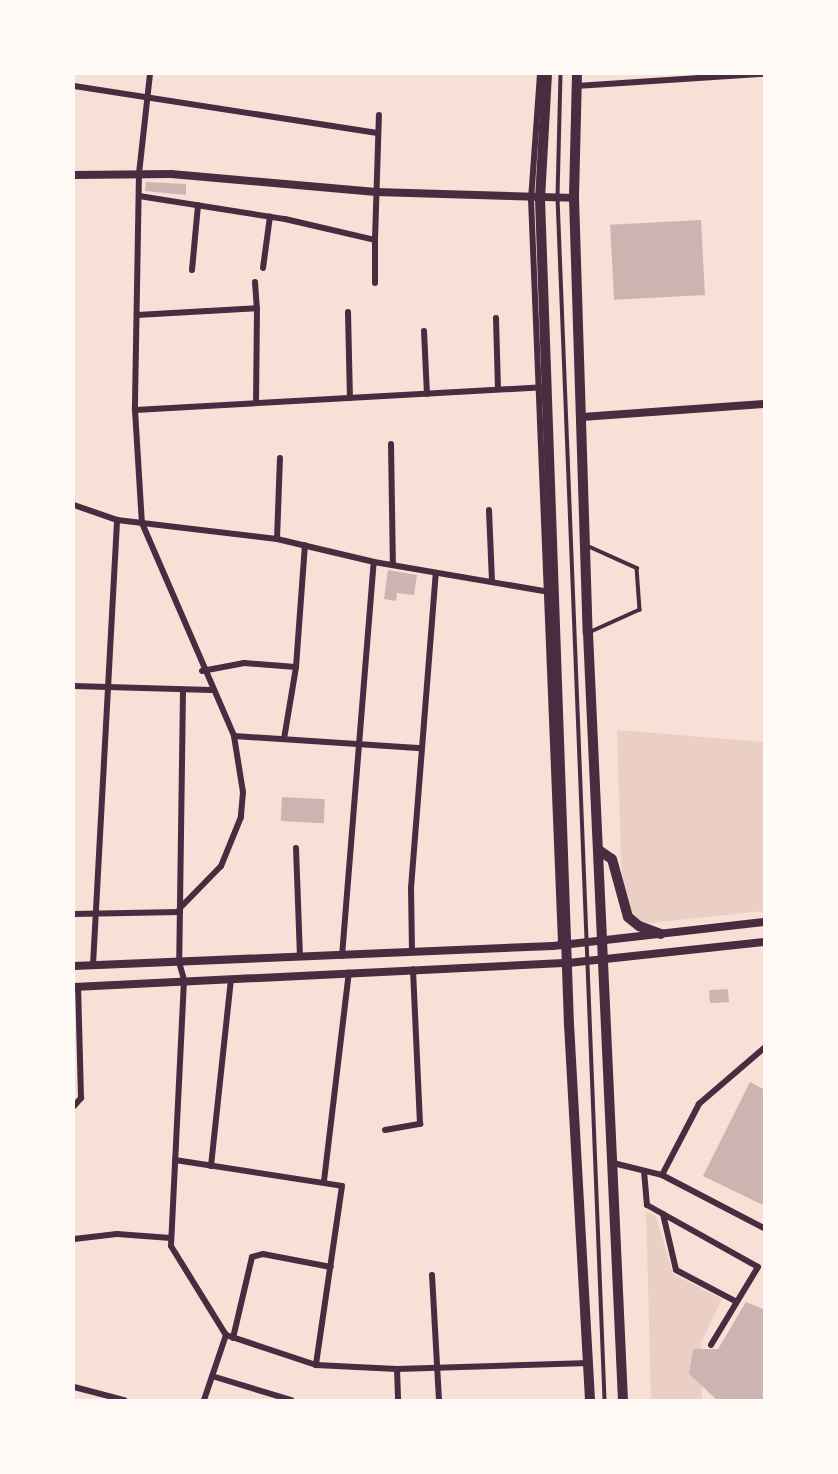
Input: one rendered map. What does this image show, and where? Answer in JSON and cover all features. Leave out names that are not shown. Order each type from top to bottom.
[{"type":"main road","points":[[547,74],[535,199],[564,944],[568,963],[590,1401]]},
{"type":"main road","points":[[577,74],[574,198],[588,633],[605,940],[623,1401]]},
{"type":"main road","points":[[600,851],[612,859],[628,917],[639,926],[661,934]]},
{"type":"street","points":[[74,914],[180,910],[221,866],[240,817],[243,792],[234,736],[202,671],[142,523],[135,410],[139,173],[150,74]]},
{"type":"street","points":[[535,199],[540,74]]},
{"type":"street","points":[[576,86],[765,74]]},
{"type":"street","points":[[74,86],[148,100],[377,133]]},
{"type":"street","points":[[375,283],[379,116]]},
{"type":"street","points":[[74,175],[139,173],[376,192],[535,199],[574,198]]},
{"type":"street","points":[[139,196],[270,216],[375,240]]},
{"type":"street","points":[[191,270],[198,205]]},
{"type":"street","points":[[263,268],[270,216]]},
{"type":"street","points":[[256,282],[256,403]]},
{"type":"street","points":[[137,315],[257,308]]},
{"type":"street","points":[[348,312],[350,398]]},
{"type":"street","points":[[496,318],[498,389]]},
{"type":"street","points":[[424,331],[427,394]]},
{"type":"street","points":[[135,410],[543,387]]},
{"type":"street","points":[[582,417],[765,404]]},
{"type":"street","points":[[391,444],[393,565]]},
{"type":"street","points":[[277,539],[279,458]]},
{"type":"street","points":[[74,505],[117,520],[277,539],[374,562],[551,592]]},
{"type":"street","points":[[489,510],[492,582]]},
{"type":"street","points":[[93,965],[117,520]]},
{"type":"street","points":[[284,739],[296,667],[305,545]]},
{"type":"street","points":[[342,956],[374,562]]},
{"type":"street","points":[[412,951],[411,888],[436,572]]},
{"type":"street","points":[[202,671],[244,663],[296,667]]},
{"type":"street","points":[[74,686],[211,691]]},
{"type":"street","points":[[183,690],[179,962],[184,980],[171,1238],[230,1337],[316,1365],[397,1369],[589,1363]]},
{"type":"street","points":[[234,736],[422,748]]},
{"type":"street","points":[[296,848],[300,957]]},
{"type":"street","points":[[74,966],[564,944],[765,922]]},
{"type":"street","points":[[74,1106],[81,1098],[76,987],[568,963],[765,942]]},
{"type":"street","points":[[385,1130],[420,1124],[414,969]]},
{"type":"street","points":[[324,1181],[349,972]]},
{"type":"street","points":[[211,1166],[231,979]]},
{"type":"street","points":[[662,1175],[699,1104],[765,1048]]},
{"type":"street","points":[[175,1160],[336,1182],[343,1189],[316,1365]]},
{"type":"street","points":[[613,1163],[662,1175],[765,1228]]},
{"type":"street","points":[[644,1171],[647,1205],[758,1266],[711,1345]]},
{"type":"street","points":[[663,1214],[676,1270],[735,1301]]},
{"type":"street","points":[[74,1239],[117,1234],[171,1238]]},
{"type":"street","points":[[204,1401],[230,1337],[252,1257],[263,1254],[331,1266]]},
{"type":"street","points":[[432,1275],[439,1401]]},
{"type":"street","points":[[397,1369],[398,1401]]},
{"type":"street","points":[[212,1376],[291,1401]]},
{"type":"street","points":[[74,1387],[120,1400]]},
{"type":"lane","points":[[561,74],[558,198],[605,1401]]},
{"type":"lane","points":[[586,545],[637,568],[640,610],[639,614],[588,633]]},
{"type":"shaded area","points":[[617,730],[764,742],[764,911],[641,924],[633,918],[622,887]]},
{"type":"shaded area","points":[[646,1212],[656,1216],[673,1274],[722,1299],[701,1343],[702,1400],[651,1400]]},
{"type":"building","points":[[146,182],[186,184],[186,195],[145,191]]},
{"type":"building","points":[[701,220],[705,295],[614,300],[610,225]]},
{"type":"building","points":[[388,570],[417,575],[414,595],[397,593],[396,601],[384,599]]},
{"type":"building","points":[[282,797],[325,799],[324,823],[281,821]]},
{"type":"building","points":[[728,989],[729,1002],[710,1003],[709,990]]},
{"type":"building","points":[[750,1082],[765,1090],[765,1206],[703,1176]]},
{"type":"building","points":[[746,1302],[765,1310],[765,1401],[718,1401],[689,1374],[693,1349],[718,1349]]}]
